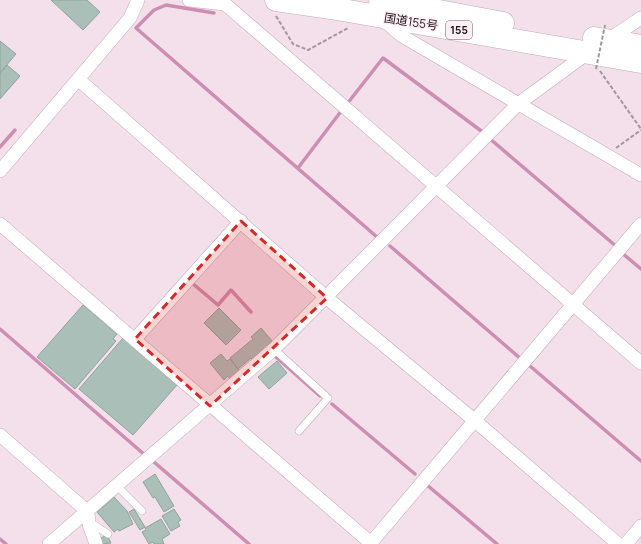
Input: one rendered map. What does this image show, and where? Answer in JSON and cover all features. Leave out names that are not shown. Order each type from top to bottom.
[{"type":"highway","name":"国道155号","points":[[276,7],[358,13],[380,9],[607,33],[641,46]]},
{"type":"highway","name":"国道155号","points":[[380,9],[593,60],[641,62]]},
{"type":"street","points":[[0,171],[130,18],[138,0]]},
{"type":"street","points":[[188,0],[225,4],[641,363]]},
{"type":"street","points":[[380,9],[402,36],[641,175]]},
{"type":"street","points":[[607,33],[641,18]]},
{"type":"street","points":[[49,544],[88,516],[116,486],[274,349],[518,104],[593,60]]},
{"type":"street","points":[[78,79],[326,298],[474,420],[618,544]]},
{"type":"street","points":[[135,339],[241,222]]},
{"type":"street","points":[[0,224],[371,544],[474,420],[641,224]]},
{"type":"street","points":[[0,435],[88,516],[96,544]]},
{"type":"street","points":[[626,544],[641,526]]},
{"type":"lane","points":[[274,349],[328,398],[299,431]]},
{"type":"lane","points":[[116,486],[142,512]]},
{"type":"lane","points":[[88,516],[108,534]]},
{"type":"path","points":[[276,7],[293,44],[308,50],[358,23],[358,13]]},
{"type":"path","points":[[606,155],[641,129],[593,60],[607,33]]},
{"type":"highlighted area","points":[[241,221],[327,298],[210,406],[135,339]]},
{"type":"building","points":[[51,0],[87,0],[100,12],[83,30]]},
{"type":"building","points":[[0,41],[16,54],[0,73]]},
{"type":"building","points":[[7,65],[20,76],[0,99],[0,73]]},
{"type":"building","points":[[83,305],[117,334],[113,339],[116,341],[75,389],[37,357]]},
{"type":"building","points":[[219,308],[241,330],[226,345],[204,323]]},
{"type":"building","points":[[261,328],[273,342],[238,369],[230,358],[253,339],[251,337]]},
{"type":"building","points":[[123,338],[177,385],[133,435],[79,389]]},
{"type":"building","points":[[221,354],[227,361],[230,359],[241,372],[231,380],[228,376],[224,380],[210,363]]},
{"type":"building","points":[[277,361],[287,373],[269,389],[258,377]]},
{"type":"building","points":[[155,474],[174,506],[164,512],[155,497],[153,498],[143,482]]},
{"type":"building","points":[[114,497],[127,511],[133,524],[119,531],[118,529],[114,532],[97,512]]},
{"type":"building","points":[[134,509],[145,527],[140,530],[129,512]]},
{"type":"building","points":[[174,509],[181,520],[178,522],[180,526],[171,531],[162,516]]},
{"type":"building","points":[[161,519],[170,534],[162,539],[164,544],[154,544],[153,542],[149,544],[142,532],[146,530],[145,528]]},
{"type":"building","points":[[107,535],[111,543],[101,544],[99,539]]},
{"type":"waterway","points":[[214,13],[166,5],[154,10],[136,28],[377,237]]},
{"type":"waterway","points":[[347,104],[383,58],[484,133]]},
{"type":"waterway","points":[[298,168],[342,110]]},
{"type":"waterway","points":[[0,147],[15,130]]},
{"type":"waterway","points":[[489,138],[617,247]]},
{"type":"waterway","points":[[390,246],[521,359]]},
{"type":"waterway","points":[[622,253],[641,269]]},
{"type":"waterway","points":[[192,283],[218,305],[231,290],[251,312]]},
{"type":"waterway","points":[[0,329],[146,456]]},
{"type":"waterway","points":[[276,357],[320,396]]},
{"type":"waterway","points":[[530,366],[641,461]]},
{"type":"waterway","points":[[332,404],[415,474]]},
{"type":"waterway","points":[[154,462],[249,544]]},
{"type":"waterway","points":[[427,485],[497,544]]},
{"type":"waterway","points":[[0,539],[6,544]]}]
